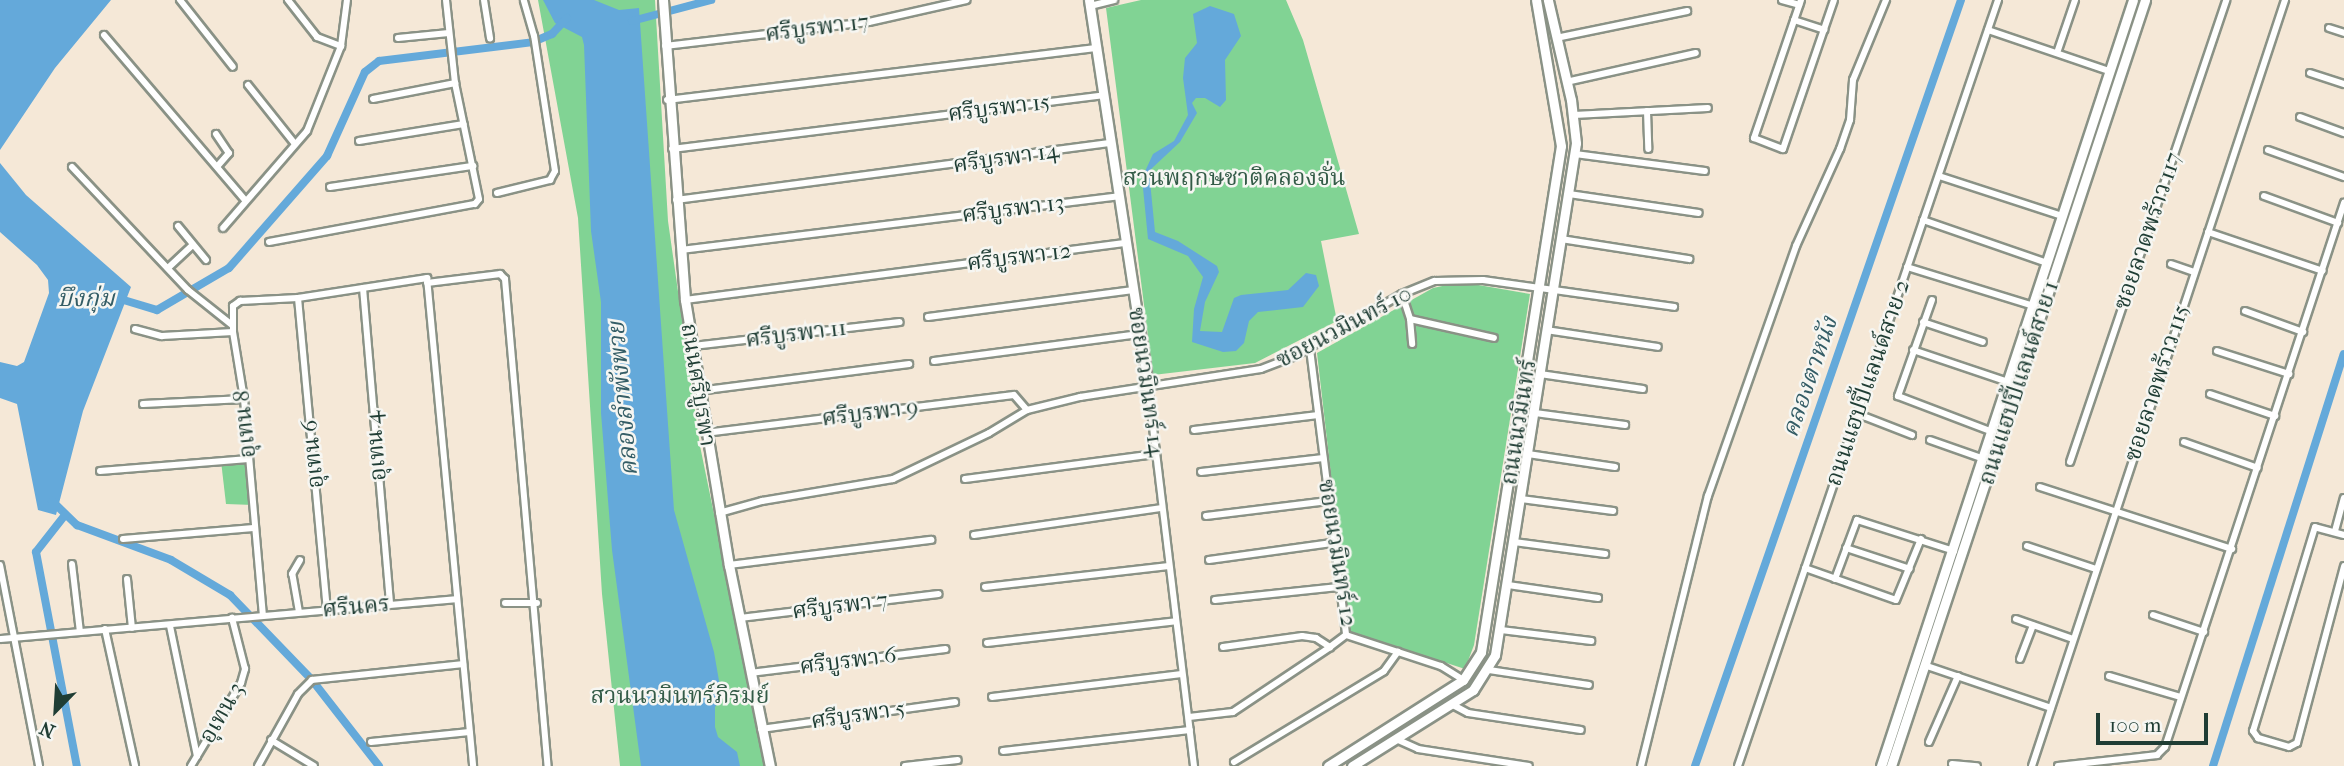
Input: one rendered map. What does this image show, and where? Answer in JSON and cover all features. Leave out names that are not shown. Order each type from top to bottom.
[{"type":"street","points":[[180,0],[233,67]]},
{"type":"street","points":[[288,0],[317,37],[341,46]]},
{"type":"street","points":[[223,228],[244,199],[295,144],[313,118],[341,46],[347,0]]},
{"type":"street","points":[[269,242],[475,204],[479,192],[455,83],[446,0]]},
{"type":"street","points":[[484,0],[490,38]]},
{"type":"street","points":[[497,193],[550,180],[555,171],[536,46],[524,0]]},
{"type":"street","name":"ถนนศรีบูรพา","points":[[663,0],[667,100],[685,300],[719,513],[770,766]]},
{"type":"street","name":"ศรีบูรพา 17","points":[[665,46],[869,22],[967,0]]},
{"type":"street","points":[[1089,3],[1114,0]]},
{"type":"street","name":"ถนนนวมินทร์","points":[[1328,766],[1463,680],[1477,662],[1487,626],[1562,134],[1535,0]]},
{"type":"street","name":"ถนนนวมินทร์","points":[[1352,766],[1452,705],[1489,670],[1501,630],[1575,154],[1574,115],[1548,0]]},
{"type":"street","points":[[1782,0],[1800,3],[1754,138],[1783,149],[1833,0]]},
{"type":"street","points":[[1641,766],[1708,496],[1797,246],[1840,149],[1850,120],[1853,80],[1886,0]]},
{"type":"street","name":"ถนนแฮปปี้แลนด์สาย 2","points":[[1738,766],[1998,0]]},
{"type":"street","points":[[2057,53],[2075,0]]},
{"type":"street","name":"ถนนแฮปปี้แลนด์สาย 1","points":[[1958,552],[1984,459],[2013,384],[2047,263],[2133,0]]},
{"type":"street","name":"ถนนแฮปปี้แลนด์สาย 1","points":[[1881,766],[1946,587],[2145,0]]},
{"type":"street","name":"ซอยลาดพร้าว 117","points":[[2070,462],[2225,0]]},
{"type":"street","name":"ซอยลาดพร้าว 115","points":[[2032,766],[2285,0]]},
{"type":"street","name":"ซอยนวมินทร์ 14","points":[[1089,3],[1148,386],[1194,766]]},
{"type":"street","points":[[1556,38],[1687,11]]},
{"type":"street","points":[[1794,20],[1824,30]]},
{"type":"street","points":[[2329,28],[2344,33]]},
{"type":"street","points":[[1988,30],[2119,74]]},
{"type":"street","points":[[398,38],[449,33]]},
{"type":"street","points":[[104,35],[244,199]]},
{"type":"street","points":[[667,100],[1096,48]]},
{"type":"street","points":[[1566,82],[1696,53]]},
{"type":"street","points":[[2311,73],[2344,84]]},
{"type":"street","points":[[373,99],[455,83]]},
{"type":"street","points":[[248,85],[295,144]]},
{"type":"street","name":"ศรีบูรพา 15","points":[[672,149],[1103,95]]},
{"type":"street","points":[[1574,115],[1708,108]]},
{"type":"street","points":[[1647,111],[1648,149]]},
{"type":"street","points":[[2300,117],[2344,133]]},
{"type":"street","points":[[359,141],[464,124]]},
{"type":"street","points":[[216,134],[229,153],[217,167]]},
{"type":"street","name":"ศรีบูรพา 14","points":[[676,200],[884,176],[1111,143]]},
{"type":"street","points":[[2269,150],[2344,177]]},
{"type":"street","points":[[1575,154],[1705,171]]},
{"type":"street","points":[[330,187],[473,166]]},
{"type":"street","points":[[72,167],[191,292],[233,328]]},
{"type":"street","points":[[1939,176],[2062,216]]},
{"type":"street","points":[[1569,194],[1699,213]]},
{"type":"street","points":[[2264,196],[2338,223]]},
{"type":"street","name":"ศรีบูรพา 13","points":[[681,250],[1119,197]]},
{"type":"street","points":[[2059,766],[2157,755],[2165,747],[2344,203]]},
{"type":"street","points":[[1923,220],[2047,263]]},
{"type":"street","points":[[178,226],[205,260]]},
{"type":"street","points":[[2208,232],[2323,271]]},
{"type":"street","points":[[1561,239],[1689,259]]},
{"type":"street","name":"ศรีบูรพา 12","points":[[685,300],[1126,243]]},
{"type":"street","points":[[168,268],[193,245]]},
{"type":"street","points":[[2171,264],[2194,272]]},
{"type":"street","points":[[1907,267],[2034,306]]},
{"type":"street","points":[[427,283],[500,274],[505,279],[537,603],[548,766]]},
{"type":"street","points":[[233,328],[236,303],[298,298],[425,276],[447,466],[455,599],[473,766]]},
{"type":"street","name":"ซอยนวมินทร์ 10","points":[[1027,410],[1148,386],[1261,369],[1310,349],[1402,294],[1449,279],[1553,288],[1674,307]]},
{"type":"street","name":"อุเทน 4","points":[[363,288],[390,604]]},
{"type":"street","points":[[928,317],[1133,290]]},
{"type":"street","points":[[1402,294],[1410,319],[1412,344]]},
{"type":"street","name":"อุเทน 6","points":[[298,298],[327,609]]},
{"type":"street","points":[[1932,300],[1913,350],[1900,400],[1993,432]]},
{"type":"street","points":[[2245,311],[2303,332]]},
{"type":"street","points":[[1410,319],[1494,338]]},
{"type":"street","name":"ศรีบูรพา 11","points":[[692,346],[900,322]]},
{"type":"street","points":[[1923,322],[1983,342]]},
{"type":"street","points":[[135,330],[162,336],[233,328]]},
{"type":"street","name":"อุเทน 8","points":[[233,328],[244,399],[260,615]]},
{"type":"street","points":[[1546,330],[1658,347]]},
{"type":"street","points":[[934,361],[1139,334]]},
{"type":"street","name":"ซอยนวมินทร์ 12","points":[[1310,349],[1332,543],[1346,635],[1440,666],[1463,680]]},
{"type":"street","points":[[1913,350],[2013,384]]},
{"type":"street","points":[[2217,351],[2289,374]]},
{"type":"street","points":[[698,391],[909,364]]},
{"type":"street","points":[[1540,374],[1643,389]]},
{"type":"street","points":[[2210,394],[2276,416]]},
{"type":"street","name":"ศรีบูรพา 9","points":[[705,433],[1014,396],[1027,410]]},
{"type":"street","points":[[143,404],[244,399]]},
{"type":"street","points":[[719,513],[762,501],[893,479],[989,433],[1027,410]]},
{"type":"street","points":[[1535,413],[1625,425]]},
{"type":"street","points":[[1194,430],[1318,415]]},
{"type":"street","points":[[1858,415],[1912,435]]},
{"type":"street","points":[[1930,440],[1984,459]]},
{"type":"street","points":[[2184,442],[2258,468]]},
{"type":"street","points":[[965,479],[1155,454]]},
{"type":"street","points":[[1528,454],[1615,467]]},
{"type":"street","points":[[1201,472],[1323,458]]},
{"type":"street","points":[[100,471],[249,459]]},
{"type":"street","points":[[2040,488],[2232,549]]},
{"type":"street","points":[[2335,531],[2344,498]]},
{"type":"street","points":[[1521,499],[1613,511]]},
{"type":"street","points":[[1206,516],[1328,501]]},
{"type":"street","points":[[974,534],[1162,508]]},
{"type":"street","points":[[1835,579],[1857,520],[1958,552]]},
{"type":"street","points":[[2344,535],[2315,527],[2254,734],[2272,743],[2292,747],[2297,743],[2344,566]]},
{"type":"street","points":[[123,539],[254,528]]},
{"type":"street","points":[[1805,568],[1896,600],[1920,539]]},
{"type":"street","points":[[729,565],[931,540]]},
{"type":"street","points":[[1514,542],[1605,554]]},
{"type":"street","points":[[1209,560],[1332,543]]},
{"type":"street","points":[[2027,547],[2096,569]]},
{"type":"street","points":[[1846,548],[1910,569]]},
{"type":"street","points":[[299,612],[292,574],[300,560]]},
{"type":"street","points":[[72,564],[80,632]]},
{"type":"street","points":[[0,565],[39,766]]},
{"type":"street","points":[[985,587],[1169,566]]},
{"type":"street","points":[[127,579],[132,628]]},
{"type":"street","points":[[1508,585],[1598,598]]},
{"type":"street","points":[[1215,600],[1338,587]]},
{"type":"street","name":"ถนนแฮปปี้แลนด์สาย 1","points":[[1891,766],[1946,587]]},
{"type":"street","name":"ศรีบูรพา 7","points":[[740,618],[939,594]]},
{"type":"street","name":"ศรีนคร","points":[[0,639],[455,599]]},
{"type":"street","points":[[505,603],[537,603]]},
{"type":"street","points":[[2153,615],[2204,632]]},
{"type":"street","name":"อุเทน 3","points":[[191,766],[243,676],[242,651],[233,618]]},
{"type":"street","points":[[2015,619],[2073,639]]},
{"type":"street","points":[[987,643],[1176,621]]},
{"type":"street","points":[[2020,659],[2032,625]]},
{"type":"street","points":[[170,626],[197,756]]},
{"type":"street","points":[[105,629],[135,766]]},
{"type":"street","points":[[1501,630],[1591,641]]},
{"type":"street","points":[[1189,717],[1233,712],[1346,635]]},
{"type":"street","points":[[1223,647],[1302,636],[1330,647]]},
{"type":"street","name":"ศรีบูรพา 6","points":[[750,673],[946,649]]},
{"type":"street","points":[[1234,762],[1389,668],[1398,652]]},
{"type":"street","points":[[258,766],[299,693],[310,681],[463,664]]},
{"type":"street","points":[[1924,665],[2050,708]]},
{"type":"street","points":[[1489,670],[1589,685]]},
{"type":"street","points":[[992,696],[1182,674]]},
{"type":"street","points":[[1929,742],[1958,676]]},
{"type":"street","points":[[2109,676],[2181,697]]},
{"type":"street","name":"ศรีบูรพา 5","points":[[761,729],[955,702]]},
{"type":"street","points":[[1452,705],[1468,713],[1581,730]]},
{"type":"street","points":[[1003,751],[1190,730]]},
{"type":"street","points":[[370,742],[469,732]]},
{"type":"street","points":[[1396,739],[1418,749],[1529,766]]},
{"type":"street","points":[[271,740],[314,766]]},
{"type":"street","points":[[905,766],[958,760]]},
{"type":"street","points":[[1952,764],[1977,766]]},
{"type":"green space","name":"สวนนวมินทร์ภิรมย์","points":[[538,0],[655,0],[668,221],[700,446],[766,766],[620,766],[602,594],[578,218]]},
{"type":"green space","name":"สวนพฤกษชาติคลองจั่น","points":[[1141,0],[1286,0],[1303,40],[1359,234],[1321,241],[1337,321],[1255,363],[1153,375],[1106,8]]},
{"type":"green space","points":[[1461,282],[1530,294],[1474,645],[1465,669],[1349,631],[1317,353],[1433,288]]},
{"type":"green space","points":[[249,459],[253,505],[226,504],[221,461]]},
{"type":"water","points":[[0,0],[111,0],[55,68],[0,150]]},
{"type":"water","name":"สวนนวมินทร์ภิรมย์","points":[[543,0],[594,0],[619,10],[639,8],[674,510],[714,652],[722,698],[715,707],[715,727],[718,737],[737,752],[740,766],[641,766],[612,550],[601,413],[601,302],[591,231],[584,45],[582,37],[555,23]]},
{"type":"water","points":[[1210,6],[1234,14],[1241,36],[1225,60],[1226,100],[1220,107],[1205,98],[1196,98],[1192,103],[1197,113],[1180,142],[1149,171],[1155,232],[1178,241],[1217,266],[1219,272],[1205,302],[1200,331],[1222,332],[1234,298],[1241,295],[1288,290],[1306,273],[1316,275],[1319,286],[1303,307],[1258,312],[1249,321],[1244,343],[1236,351],[1223,352],[1192,342],[1194,309],[1203,277],[1188,256],[1148,239],[1142,178],[1153,154],[1174,141],[1188,115],[1183,78],[1185,58],[1197,43],[1193,14]]},
{"type":"water","name":"บึงกุ่ม","points":[[0,163],[26,195],[131,287],[83,411],[56,515],[38,510],[17,404],[0,398],[0,362],[17,366],[24,362],[49,293],[48,280],[37,265],[0,232]]},
{"type":"waterway","name":"คลองลำพังพวย","points":[[632,21],[711,0]]},
{"type":"waterway","name":"คลองตาหนัง","points":[[1695,766],[1961,0]]},
{"type":"waterway","points":[[117,298],[157,310],[229,268],[327,156],[365,72],[379,61],[533,42],[552,34],[567,18]]},
{"type":"waterway","points":[[2213,766],[2344,354]]},
{"type":"waterway","points":[[52,501],[77,525],[171,560],[230,595],[312,680],[379,766]]},
{"type":"waterway","points":[[65,515],[36,552],[77,766]]}]
